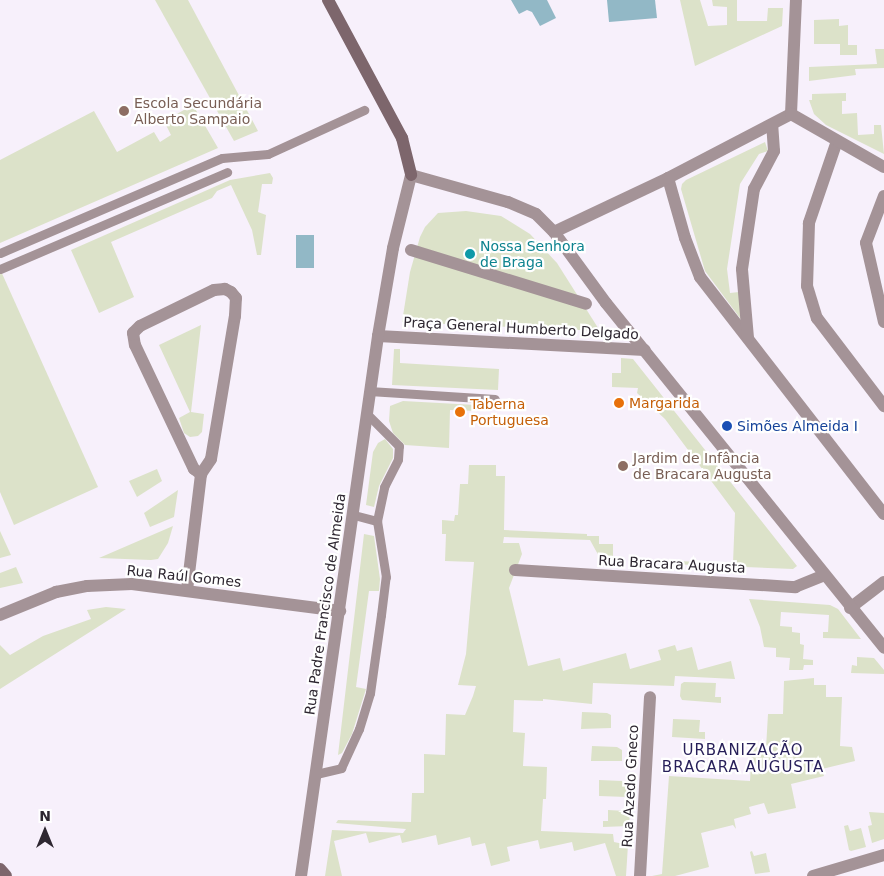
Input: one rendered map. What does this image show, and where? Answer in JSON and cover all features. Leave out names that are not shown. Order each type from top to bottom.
[{"type":"main road","points":[[328,0],[402,138],[410,162],[411,176]]},
{"type":"main road","points":[[0,869],[6,876]]},
{"type":"street","points":[[791,114],[796,0]]},
{"type":"street","points":[[554,232],[668,178],[791,114]]},
{"type":"street","points":[[791,114],[884,167]]},
{"type":"street","points":[[748,338],[742,270],[754,189],[774,151],[772,125]]},
{"type":"street","points":[[837,141],[809,223],[807,286],[817,318],[884,406]]},
{"type":"street","name":"Praça General Humberto Delgado","points":[[411,176],[508,202],[536,214],[554,232],[606,303],[645,350]]},
{"type":"street","points":[[378,336],[393,248],[411,176]]},
{"type":"street","points":[[668,178],[685,238],[700,277],[884,514]]},
{"type":"street","points":[[884,196],[866,243],[884,322]]},
{"type":"street","points":[[411,250],[586,304]]},
{"type":"street","points":[[187,590],[201,474],[211,459],[235,316],[236,298],[225,289],[214,290],[140,326],[133,333],[136,344],[194,469],[201,474]]},
{"type":"street","name":"Praça General Humberto Delgado","points":[[378,336],[645,350]]},
{"type":"street","name":"Rua Padre Francisco de Almeida","points":[[301,876],[354,515],[366,414],[378,336]]},
{"type":"street","points":[[645,350],[884,648]]},
{"type":"street","name":"Rua Bracara Augusta","points":[[516,570],[795,587],[824,575]]},
{"type":"street","points":[[850,608],[884,582]]},
{"type":"street","name":"Rua Raúl Gomes","points":[[0,616],[56,592],[87,586],[132,584],[340,611]]},
{"type":"street","name":"Rua Azedo Gneco","points":[[640,876],[650,697]]},
{"type":"street","points":[[813,876],[884,855]]},
{"type":"lane","points":[[0,253],[222,158],[268,154],[364,110]]},
{"type":"lane","points":[[0,269],[227,172]]},
{"type":"lane","points":[[370,391],[495,399]]},
{"type":"lane","points":[[316,774],[341,768],[359,729],[370,693],[386,577],[378,521],[384,487],[398,460],[399,446],[366,414]]},
{"type":"lane","points":[[354,515],[378,521]]},
{"type":"green space","points":[[155,0],[188,0],[258,131],[234,141]]},
{"type":"green space","points":[[680,0],[700,0],[708,26],[727,25],[727,7],[713,6],[712,0],[737,0],[737,21],[767,21],[768,8],[783,8],[782,26],[695,66]]},
{"type":"green space","points":[[839,19],[839,26],[848,25],[848,45],[857,45],[857,55],[840,55],[840,44],[814,44],[814,20]]},
{"type":"green space","points":[[875,49],[884,49],[884,68],[855,69],[856,75],[809,81],[809,67],[877,64]]},
{"type":"green space","points":[[846,93],[846,101],[842,101],[842,114],[857,113],[858,135],[874,134],[874,125],[881,125],[884,154],[826,125],[814,114],[809,100],[812,100],[812,94]]},
{"type":"green space","points":[[193,105],[218,148],[0,243],[0,160],[94,111],[117,152],[154,132],[160,142],[171,135],[164,121]]},
{"type":"green space","points":[[765,142],[768,151],[759,154],[740,184],[727,269],[730,293],[739,292],[743,322],[705,271],[681,189],[682,184],[686,180]]},
{"type":"green space","points":[[270,173],[273,178],[272,184],[262,184],[258,212],[266,215],[261,255],[257,255],[252,230],[231,185],[217,191],[212,198],[111,242],[134,297],[99,313],[71,250],[230,180]]},
{"type":"green space","points":[[466,211],[501,216],[530,234],[557,263],[600,331],[402,322],[410,272],[420,237],[425,227],[438,213]]},
{"type":"green space","points":[[0,269],[98,487],[14,525],[0,492]]},
{"type":"green space","points":[[201,325],[191,412],[204,414],[202,432],[198,436],[190,437],[184,433],[179,418],[190,412],[159,345]]},
{"type":"green space","points":[[394,349],[400,349],[400,363],[499,369],[498,390],[392,385]]},
{"type":"green space","points":[[621,358],[633,359],[797,566],[793,569],[645,563],[645,560],[733,563],[735,513],[665,419],[637,393],[638,388],[612,387],[612,373],[621,373]]},
{"type":"green space","points":[[403,401],[476,405],[476,411],[450,410],[449,448],[405,445],[393,433],[389,421],[390,406]]},
{"type":"green space","points":[[385,439],[393,449],[393,458],[379,486],[374,507],[366,505],[373,452],[378,443]]},
{"type":"green space","points":[[469,465],[496,465],[496,476],[505,476],[504,530],[587,534],[587,536],[599,536],[599,544],[613,544],[613,560],[601,560],[590,540],[504,537],[503,543],[519,543],[522,554],[509,588],[528,666],[560,658],[563,671],[626,653],[630,669],[661,660],[658,650],[675,645],[677,651],[692,647],[698,670],[731,661],[735,679],[675,676],[674,686],[593,683],[592,704],[543,699],[543,701],[514,700],[513,732],[525,733],[523,766],[547,767],[546,799],[543,799],[541,831],[613,834],[614,842],[628,845],[626,876],[616,876],[605,843],[574,851],[572,842],[540,849],[538,840],[507,847],[510,861],[491,866],[485,843],[472,846],[470,837],[438,845],[436,835],[402,843],[400,835],[369,843],[366,833],[334,841],[342,876],[325,876],[332,830],[403,833],[406,829],[336,823],[338,820],[411,822],[412,793],[424,793],[424,754],[445,755],[446,714],[465,715],[473,696],[476,686],[458,685],[466,654],[474,562],[445,561],[446,534],[442,534],[442,520],[454,521],[455,515],[458,515],[460,484],[468,484]]},
{"type":"green space","points":[[157,469],[162,481],[137,497],[129,481]]},
{"type":"green space","points":[[178,490],[174,517],[150,527],[144,513]]},
{"type":"green space","points":[[173,526],[168,543],[158,559],[99,558]]},
{"type":"green space","points":[[0,531],[11,555],[0,558]]},
{"type":"green space","points":[[364,534],[374,536],[380,579],[379,591],[369,591],[356,687],[366,689],[352,734],[342,753],[338,755]]},
{"type":"green space","points":[[16,567],[23,583],[0,588],[0,573]]},
{"type":"green space","points":[[749,599],[830,605],[838,609],[861,639],[823,638],[823,632],[828,632],[829,615],[781,612],[780,626],[792,627],[792,632],[800,633],[800,644],[804,645],[803,659],[813,660],[813,665],[804,665],[803,670],[789,670],[790,658],[776,657],[776,648],[764,647],[760,627]]},
{"type":"green space","points":[[106,607],[126,609],[0,689],[0,645],[10,655],[43,636],[91,619],[87,610]]},
{"type":"green space","points":[[857,657],[874,658],[884,670],[884,674],[851,673],[852,665],[857,666]]},
{"type":"green space","points":[[814,678],[814,685],[826,685],[826,697],[842,697],[840,746],[852,747],[855,761],[822,769],[824,776],[791,784],[796,808],[768,814],[764,803],[749,807],[751,814],[734,819],[736,829],[733,825],[701,833],[709,867],[675,876],[652,876],[662,874],[669,776],[750,781],[752,747],[766,748],[768,714],[783,714],[784,681]]},
{"type":"green space","points":[[684,682],[716,683],[715,697],[721,697],[721,703],[682,700],[680,696],[681,684]]},
{"type":"green space","points":[[582,712],[607,713],[611,715],[611,728],[581,729]]},
{"type":"green space","points":[[673,719],[700,720],[699,732],[705,732],[705,739],[672,737]]},
{"type":"green space","points":[[592,746],[617,747],[622,750],[622,761],[591,761]]},
{"type":"green space","points":[[599,780],[622,781],[629,789],[627,797],[599,796]]},
{"type":"green space","points":[[608,810],[630,813],[629,826],[603,827],[603,821],[608,821]]},
{"type":"green space","points":[[869,812],[884,813],[884,839],[872,843],[868,826],[872,825]]},
{"type":"green space","points":[[848,825],[850,831],[861,828],[866,847],[849,850],[844,826]]},
{"type":"green space","points":[[752,851],[754,856],[766,853],[770,872],[755,874],[750,852]]},
{"type":"water","points":[[511,0],[547,0],[556,18],[540,26],[532,12],[527,10],[519,14]]},
{"type":"water","points":[[607,0],[655,0],[657,18],[609,22]]},
{"type":"water","points":[[296,235],[314,235],[314,268],[296,268]]},
{"type":"place","name":"Escola Secundária Alberto Sampaio","points":[[124,111]]},
{"type":"place","name":"Nossa Senhora de Braga","points":[[470,254]]},
{"type":"place","name":"Margarida","points":[[619,403]]},
{"type":"place","name":"Taberna Portuguesa","points":[[460,412]]},
{"type":"place","name":"Simões Almeida I","points":[[727,426]]},
{"type":"place","name":"Jardim de Infância de Bracara Augusta","points":[[623,466]]},
{"type":"district","name":"URBANIZAÇÃO BRACARA AUGUSTA","points":[[743,758]]}]
